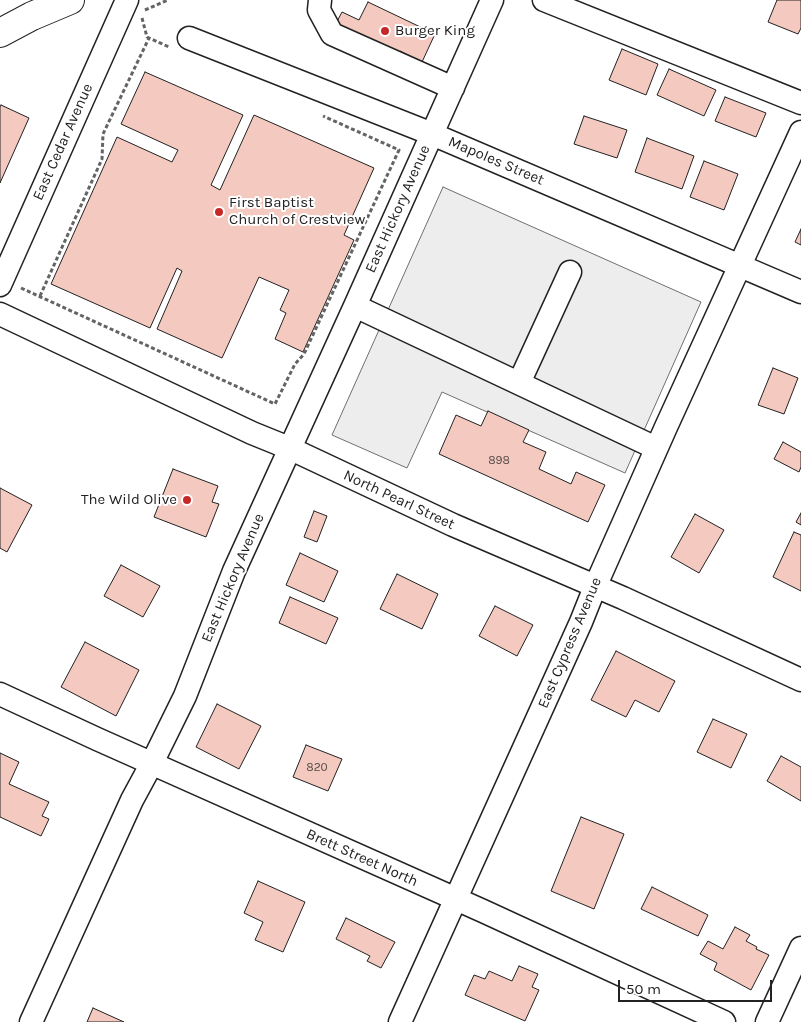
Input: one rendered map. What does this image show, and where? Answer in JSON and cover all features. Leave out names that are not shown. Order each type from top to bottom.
[{"type":"main road","points":[[0,33],[32,16],[70,0]]},
{"type":"street","name":"East Cedar Avenue","points":[[1,282],[127,0]]},
{"type":"street","points":[[320,0],[319,10],[332,34],[452,88]]},
{"type":"street","name":"East Hickory Avenue","points":[[31,1022],[132,800],[185,696],[234,571],[356,306],[492,0]]},
{"type":"street","points":[[544,0],[801,103]]},
{"type":"street","name":"Mapoles Street","points":[[182,44],[432,134],[801,292]]},
{"type":"street","name":"East Cypress Avenue","points":[[400,1022],[581,622],[594,587],[656,448],[801,132]]},
{"type":"street","points":[[519,383],[570,272]]},
{"type":"street","points":[[356,306],[656,448]]},
{"type":"street","name":"North Pearl Street","points":[[0,314],[453,525],[801,680]]},
{"type":"street","name":"Brett Street North","points":[[0,694],[483,911],[724,1022]]},
{"type":"street","points":[[767,1022],[801,948]]},
{"type":"path","points":[[168,0],[140,12],[147,37],[182,44]]},
{"type":"path","points":[[40,296],[102,159],[103,134],[149,38]]},
{"type":"path","points":[[1,282],[40,296],[275,404],[295,364],[304,354],[399,150],[318,114]]},
{"type":"shaded area","points":[[443,187],[701,302],[625,473],[442,392],[407,468],[332,435]]},
{"type":"building","points":[[777,0],[801,0],[801,28],[798,34],[768,22]]},
{"type":"building","name":"Burger King","points":[[368,2],[435,34],[422,62],[400,51],[397,57],[334,27],[342,12],[359,20]]},
{"type":"building","points":[[622,49],[658,64],[646,95],[609,80]]},
{"type":"building","points":[[669,69],[716,90],[704,116],[657,95]]},
{"type":"building","name":"First Baptist Church of Crestview","points":[[145,72],[243,115],[211,185],[220,190],[254,115],[374,168],[344,235],[354,240],[303,352],[275,339],[286,313],[280,310],[289,290],[259,277],[222,358],[157,329],[182,271],[177,268],[150,328],[51,284],[117,137],[172,162],[178,150],[121,124]]},
{"type":"building","points":[[725,97],[766,113],[756,137],[715,121]]},
{"type":"building","points":[[1,105],[29,118],[0,183],[0,107]]},
{"type":"building","points":[[584,116],[627,130],[617,158],[574,144]]},
{"type":"building","points":[[647,138],[694,156],[682,189],[635,172]]},
{"type":"building","points":[[704,161],[738,174],[724,210],[690,197]]},
{"type":"building","points":[[801,229],[801,245],[795,242]]},
{"type":"building","points":[[773,368],[798,378],[784,414],[758,405]]},
{"type":"building","points":[[488,411],[529,430],[523,442],[546,452],[539,469],[571,484],[576,472],[605,485],[588,522],[439,454],[456,415],[481,426]]},
{"type":"building","points":[[783,442],[801,452],[799,472],[774,459]]},
{"type":"building","points":[[173,469],[218,486],[212,502],[219,504],[206,537],[154,517]]},
{"type":"building","points":[[0,488],[32,505],[7,552],[0,548]]},
{"type":"building","points":[[314,511],[327,516],[317,542],[304,537]]},
{"type":"building","points":[[801,513],[801,525],[796,522]]},
{"type":"building","points":[[695,514],[724,530],[699,573],[671,557]]},
{"type":"building","points":[[794,532],[801,535],[801,591],[773,577]]},
{"type":"building","points":[[300,553],[338,571],[324,602],[286,585]]},
{"type":"building","points":[[121,565],[160,586],[143,617],[104,596]]},
{"type":"building","points":[[397,574],[438,594],[422,629],[380,609]]},
{"type":"building","points":[[290,597],[338,618],[326,644],[279,623]]},
{"type":"building","points":[[495,606],[533,625],[517,656],[479,636]]},
{"type":"building","points":[[85,642],[139,670],[116,716],[61,687]]},
{"type":"building","points":[[616,651],[675,681],[659,712],[635,700],[626,717],[591,700]]},
{"type":"building","points":[[217,704],[261,726],[239,769],[196,747]]},
{"type":"building","points":[[713,719],[747,734],[731,768],[697,752]]},
{"type":"building","points":[[306,745],[342,759],[328,791],[293,777]]},
{"type":"building","points":[[0,753],[19,762],[9,784],[49,802],[42,816],[49,819],[41,836],[0,817]]},
{"type":"building","points":[[781,756],[801,767],[801,801],[767,781]]},
{"type":"building","points":[[581,817],[624,834],[594,909],[551,891]]},
{"type":"building","points":[[258,881],[305,902],[283,952],[255,940],[263,922],[244,913]]},
{"type":"building","points":[[652,887],[708,915],[698,936],[641,909]]},
{"type":"building","points":[[346,918],[395,942],[381,968],[367,961],[370,956],[336,939]]},
{"type":"building","points":[[735,927],[750,935],[746,941],[757,947],[756,949],[769,955],[751,990],[714,970],[717,963],[700,954],[708,941],[723,949]]},
{"type":"building","points":[[519,966],[538,974],[532,987],[539,990],[525,1021],[465,995],[474,975],[485,979],[489,971],[512,981]]},
{"type":"building","points":[[93,1008],[124,1022],[87,1022]]},
{"type":"place","name":"Burger King","points":[[385,31]]},
{"type":"place","name":"First Baptist Church of Crestview","points":[[219,212]]},
{"type":"place","name":"The Wild Olive","points":[[187,500]]}]
